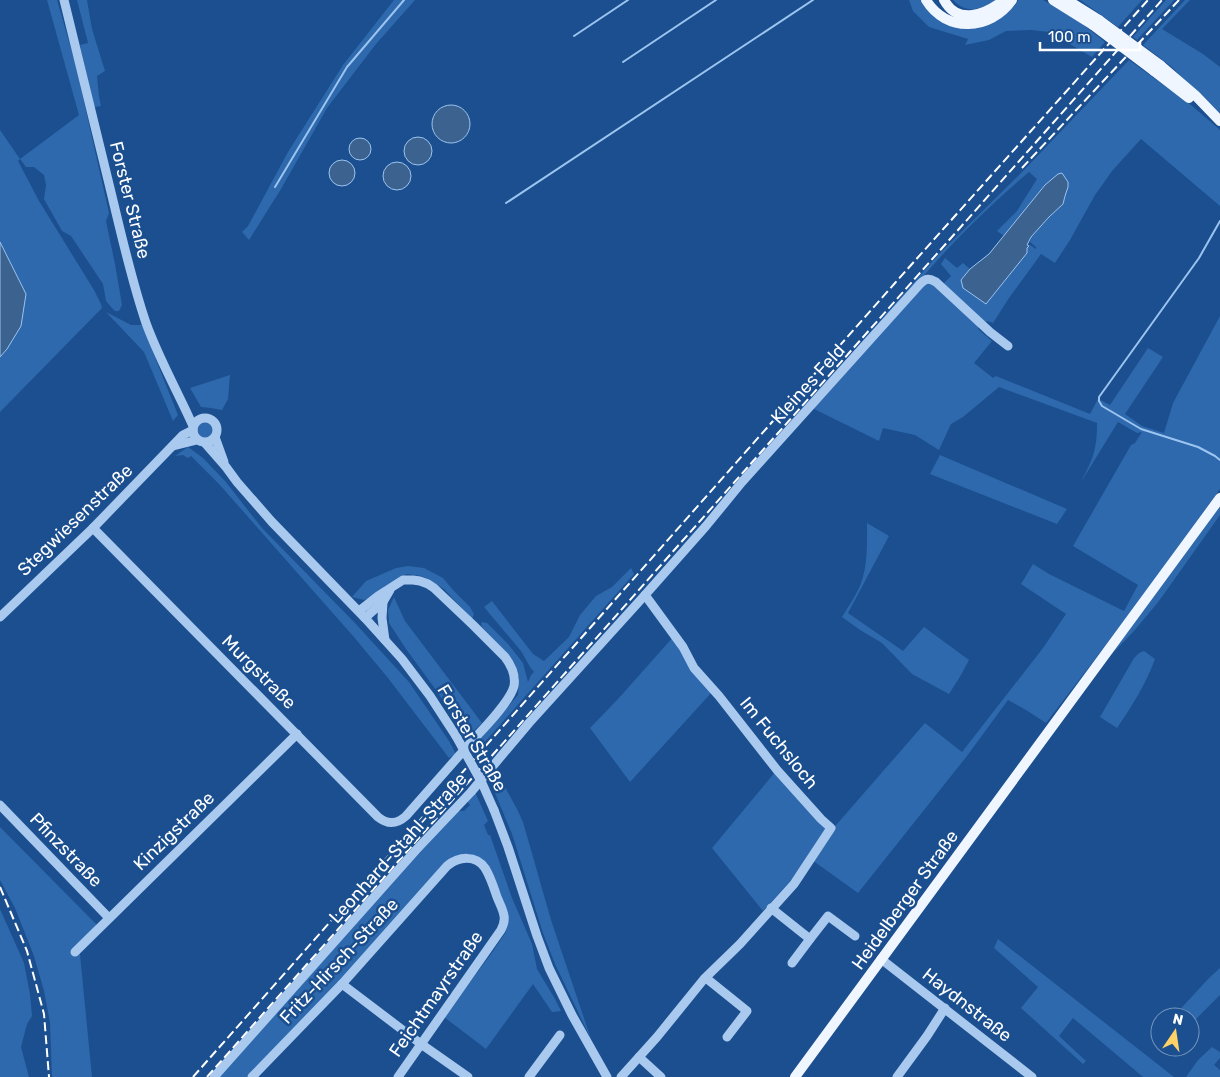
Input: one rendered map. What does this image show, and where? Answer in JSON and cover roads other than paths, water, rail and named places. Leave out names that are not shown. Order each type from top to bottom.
[{"type":"main road","points":[[926,0],[934,12],[942,18],[969,25],[994,16],[1006,8],[1012,0]]},
{"type":"main road","points":[[944,0],[950,9],[956,13],[971,16],[993,8],[1004,0]]},
{"type":"main road","points":[[1053,0],[1096,23],[1194,95],[1216,118]]},
{"type":"main road","points":[[1067,0],[1086,12]]},
{"type":"main road","points":[[1075,0],[1096,23]]},
{"type":"main road","name":"Heidelberger Straße","points":[[795,1077],[1220,498]]},
{"type":"street","name":"Forster Straße","points":[[64,0],[120,230],[139,299],[153,341],[193,428]]},
{"type":"street","name":"Kleines Feld","points":[[645,595],[781,438],[925,279],[931,279],[936,282],[1008,346]]},
{"type":"street","name":"Forster Straße","points":[[182,401],[202,418]]},
{"type":"street","points":[[173,446],[201,441],[209,442],[215,437],[217,431],[216,425],[212,420],[202,418],[197,421],[193,428],[194,437],[201,441]]},
{"type":"street","name":"Stegwiesenstraße","points":[[0,617],[93,528],[183,435],[193,428]]},
{"type":"street","name":"Forster Straße","points":[[215,437],[226,467]]},
{"type":"street","name":"Forster Straße","points":[[201,441],[226,467],[272,522],[402,659],[430,696],[456,736],[482,783],[494,810],[546,960],[565,1004],[606,1077]]},
{"type":"street","name":"Murgstraße","points":[[93,528],[383,821],[396,822],[406,816],[511,695],[514,674],[505,657],[428,584],[413,580],[403,580],[391,589]]},
{"type":"street","points":[[362,615],[378,596],[391,589]]},
{"type":"street","points":[[362,615],[383,602],[391,589]]},
{"type":"street","name":"Im Fuchsloch","points":[[621,1077],[706,978],[740,944],[794,884],[831,828],[777,770],[708,682],[694,668],[683,647],[645,595]]},
{"type":"street","name":"Leonhard-Stahl-Straße","points":[[214,1077],[416,850],[472,792],[529,723],[645,595]]},
{"type":"street","points":[[383,602],[382,618],[385,640]]},
{"type":"street","name":"Kinzigstraße","points":[[74,952],[297,734]]},
{"type":"street","name":"Pfinzstraße","points":[[0,806],[110,918]]},
{"type":"street","name":"Fritz-Hirsch-Straße","points":[[252,1077],[342,984],[448,866],[456,860],[465,858],[475,860],[483,866],[488,874],[504,916],[504,924],[501,930]]},
{"type":"street","points":[[771,908],[810,939]]},
{"type":"street","points":[[792,963],[828,916],[855,936]]},
{"type":"street","name":"Feichtmayrstraße","points":[[398,1077],[501,930]]},
{"type":"street","name":"Haydnstraße","points":[[881,959],[1031,1076]]},
{"type":"street","points":[[706,978],[747,1011],[726,1037]]},
{"type":"street","points":[[342,984],[468,1077]]},
{"type":"street","points":[[897,1077],[945,1008]]},
{"type":"street","points":[[529,1077],[560,1035]]},
{"type":"street","points":[[639,1057],[661,1077]]},
{"type":"waterway","points":[[275,187],[347,67],[404,0]]},
{"type":"waterway","points":[[574,36],[628,0]]},
{"type":"waterway","points":[[623,62],[716,0]]},
{"type":"waterway","points":[[506,203],[813,0]]},
{"type":"waterway","points":[[1220,221],[1199,258],[1099,397],[1102,406],[1141,429],[1198,447],[1220,460]]},
{"type":"railway","points":[[193,1077],[895,283],[1148,0]]},
{"type":"railway","points":[[207,1077],[1162,0]]},
{"type":"railway","points":[[1022,168],[1179,0]]},
{"type":"railway","points":[[0,887],[27,951],[44,1014],[49,1077]]}]
